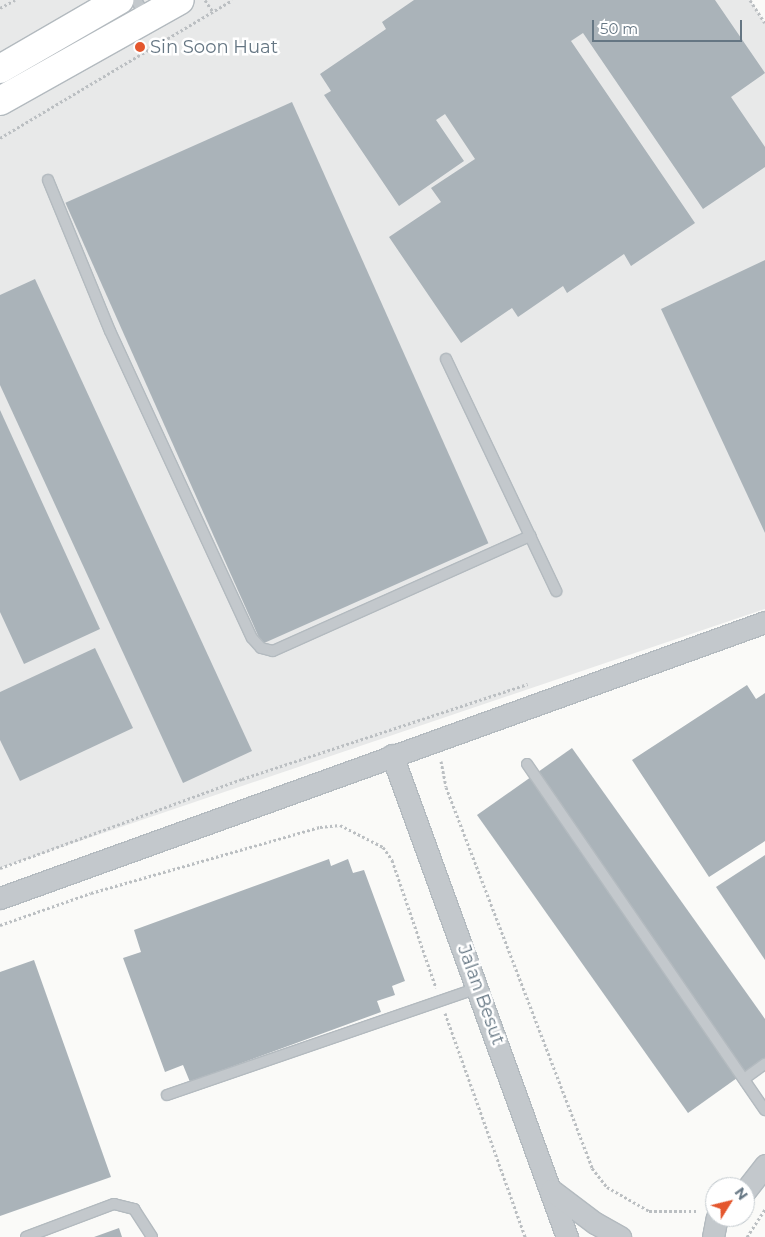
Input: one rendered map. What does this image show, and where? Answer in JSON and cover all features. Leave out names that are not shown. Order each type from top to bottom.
[{"type":"main road","points":[[0,69],[119,0]]},
{"type":"main road","points":[[0,101],[141,9],[180,0]]},
{"type":"street","points":[[0,898],[765,622]]},
{"type":"street","name":"Jalan Besut","points":[[392,755],[567,1237]]},
{"type":"street","points":[[755,1178],[765,1165]]},
{"type":"street","points":[[551,1190],[600,1230],[620,1237]]},
{"type":"lane","points":[[48,180],[110,331],[252,638],[262,648],[273,651],[530,536]]},
{"type":"lane","points":[[446,359],[556,591]]},
{"type":"lane","points":[[527,764],[765,1110]]},
{"type":"lane","points":[[167,1095],[478,988]]},
{"type":"lane","points":[[744,1079],[765,1064]]},
{"type":"lane","points":[[26,1237],[114,1204],[134,1209],[152,1237]]},
{"type":"path","points":[[0,8],[15,0]]},
{"type":"path","points":[[205,0],[212,12]]},
{"type":"path","points":[[0,138],[232,0]]},
{"type":"path","points":[[750,0],[765,23]]},
{"type":"path","points":[[0,868],[242,779],[537,680]]},
{"type":"path","points":[[442,754],[440,766],[446,787],[592,1168],[607,1187],[649,1211],[691,1209],[705,1213]]},
{"type":"path","points":[[0,925],[110,888],[320,827],[340,825],[383,847],[392,860],[525,1237]]},
{"type":"path","points":[[747,1237],[765,1209]]},
{"type":"shaded area","points":[[0,0],[750,0],[765,23],[765,609],[0,868]]},
{"type":"building","points":[[414,0],[715,0],[765,73],[731,97],[765,147],[765,167],[703,209],[583,33],[571,41],[695,223],[631,266],[624,254],[567,293],[563,286],[518,317],[512,308],[461,343],[389,237],[441,202],[431,188],[475,159],[445,114],[436,120],[464,161],[399,206],[324,95],[331,91],[320,74],[386,29],[382,22]]},
{"type":"building","points":[[292,102],[488,543],[262,644],[65,203]]},
{"type":"building","points":[[765,260],[765,533],[661,309]]},
{"type":"building","points":[[35,279],[252,751],[183,783],[0,385],[0,295]]},
{"type":"building","points":[[0,410],[100,629],[24,664],[0,612]]},
{"type":"building","points":[[95,648],[133,728],[20,781],[0,740],[0,692]]},
{"type":"building","points":[[747,685],[756,699],[765,693],[765,841],[709,877],[632,760]]},
{"type":"building","points":[[572,748],[765,1019],[765,1058],[688,1113],[477,815]]},
{"type":"building","points":[[765,855],[765,960],[716,887]]},
{"type":"building","points":[[329,859],[331,866],[348,859],[353,873],[364,870],[405,981],[392,986],[395,995],[377,1001],[381,1012],[190,1082],[183,1065],[165,1072],[123,958],[141,952],[134,930]]},
{"type":"building","points":[[34,960],[111,1177],[0,1216],[0,972]]},
{"type":"building","points":[[119,1228],[122,1237],[94,1237]]},
{"type":"place","name":"Sin Soon Huat","points":[[140,47]]}]
